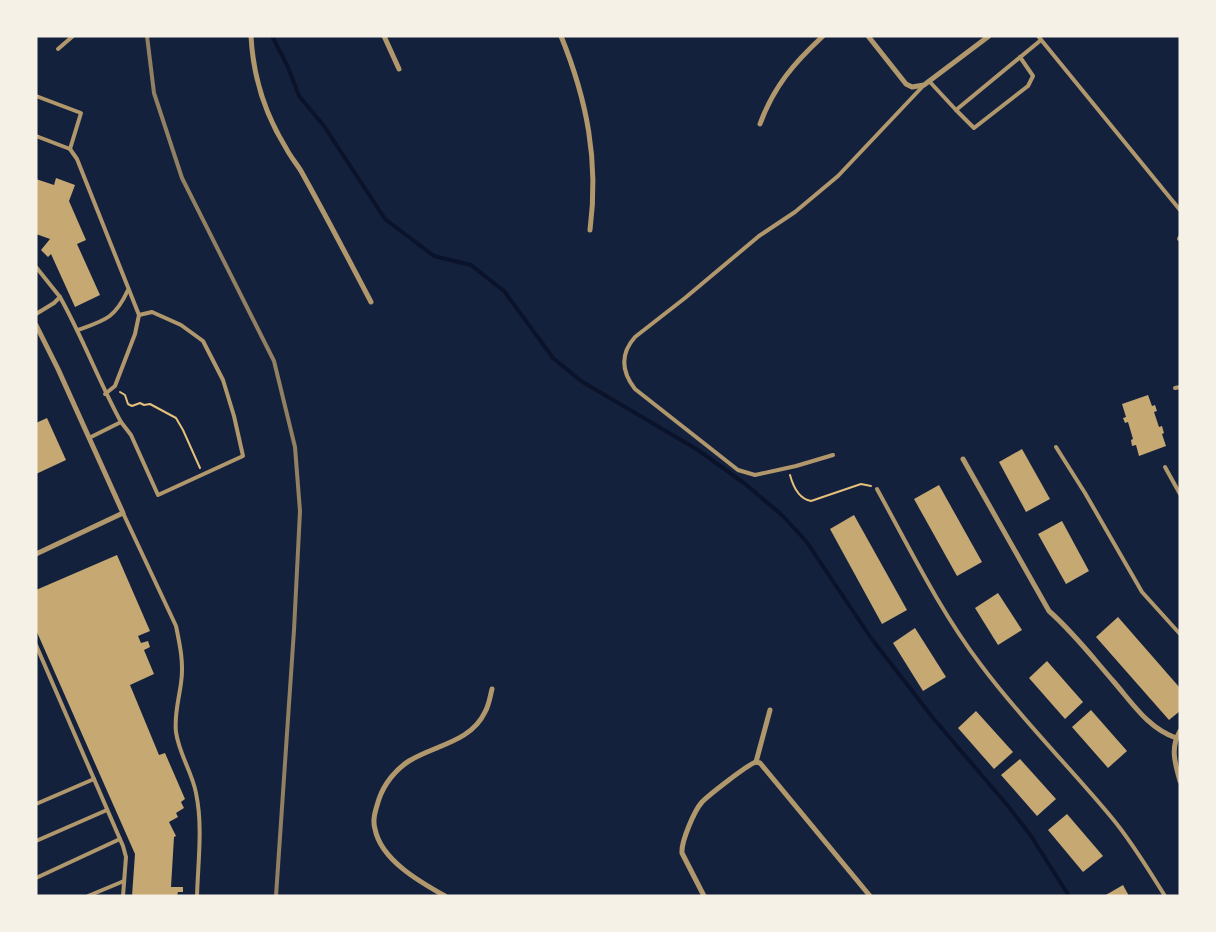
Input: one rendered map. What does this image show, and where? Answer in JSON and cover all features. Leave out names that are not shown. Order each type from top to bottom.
[{"type":"street","points":[[252,36],[252,59],[262,98],[278,133],[371,302]]},
{"type":"street","points":[[384,36],[399,69]]},
{"type":"street","points":[[561,36],[576,77],[589,124],[594,176],[590,230]]},
{"type":"street","points":[[760,124],[766,108],[784,76],[823,36]]},
{"type":"street","points":[[868,36],[906,84],[912,87],[924,86],[989,36]]},
{"type":"street","points":[[36,325],[123,513],[36,554]]},
{"type":"street","points":[[963,460],[1049,611],[1067,627],[1147,721],[1164,734],[1176,738]]},
{"type":"street","points":[[445,896],[423,884],[396,863],[378,840],[374,828],[374,814],[386,784],[397,770],[410,760],[462,737],[477,723],[485,712],[492,690]]},
{"type":"street","points":[[704,896],[682,853],[681,847],[701,803],[756,762],[770,710]]},
{"type":"street","points":[[1180,731],[1176,738],[1174,758],[1180,781]]},
{"type":"street","points":[[756,762],[760,763],[870,896]]},
{"type":"lane","points":[[58,49],[73,36]]},
{"type":"lane","points":[[956,110],[1040,38],[1180,210]]},
{"type":"lane","points":[[929,82],[974,128],[1028,86],[1033,76],[1020,57]]},
{"type":"lane","points":[[834,455],[755,475],[738,470],[635,389],[624,372],[624,356],[628,344],[635,337],[759,236],[795,212],[838,176],[924,86]]},
{"type":"lane","points":[[36,96],[81,113],[70,149]]},
{"type":"lane","points":[[36,136],[70,149],[77,159],[139,315],[135,334],[115,386],[105,394]]},
{"type":"lane","points":[[36,267],[60,297],[78,330],[105,394],[131,435],[158,495],[243,456],[223,380],[203,341],[181,325],[152,312],[139,315]]},
{"type":"lane","points":[[78,330],[109,317],[120,308],[128,290]]},
{"type":"lane","points":[[36,314],[60,297]]},
{"type":"lane","points":[[89,438],[121,422]]},
{"type":"lane","points":[[1056,447],[1142,592],[1180,634]]},
{"type":"lane","points":[[1165,467],[1180,494]]},
{"type":"lane","points":[[877,489],[937,600],[980,665],[1016,709],[1113,818],[1165,896]]},
{"type":"lane","points":[[123,513],[176,626],[180,646],[181,682],[175,714],[176,731],[198,801],[197,896]]},
{"type":"lane","points":[[36,645],[126,856],[123,896]]},
{"type":"lane","points":[[36,804],[94,779]]},
{"type":"lane","points":[[36,841],[108,810]]},
{"type":"lane","points":[[36,878],[120,839]]},
{"type":"lane","points":[[88,896],[124,881]]},
{"type":"path","points":[[788,468],[797,491],[804,498],[811,501],[861,484],[867,484],[877,489]]},
{"type":"building","points":[[56,178],[75,185],[69,201],[86,240],[77,244],[100,295],[75,307],[51,254],[48,257],[41,250],[50,239],[36,234],[36,179],[54,185]]},
{"type":"building","points":[[1148,395],[1152,406],[1155,405],[1157,411],[1154,412],[1159,427],[1162,426],[1164,433],[1162,434],[1166,446],[1139,456],[1136,445],[1132,446],[1131,440],[1133,439],[1128,422],[1125,423],[1123,418],[1126,417],[1122,404]]},
{"type":"building","points":[[47,418],[66,460],[36,474],[36,423]]},
{"type":"building","points":[[1022,449],[1050,499],[1026,512],[999,462]]},
{"type":"building","points":[[939,485],[982,562],[957,576],[914,499]]},
{"type":"building","points":[[854,515],[907,610],[882,624],[830,529]]},
{"type":"building","points":[[1062,521],[1089,571],[1066,584],[1038,534]]},
{"type":"building","points":[[117,555],[150,631],[138,636],[141,643],[148,641],[150,647],[144,650],[154,674],[130,685],[159,755],[165,753],[185,799],[181,802],[184,808],[176,813],[178,817],[169,822],[176,836],[174,837],[171,887],[183,887],[183,892],[178,892],[177,896],[132,896],[135,854],[36,630],[36,590]]},
{"type":"building","points":[[998,593],[1022,630],[998,645],[975,608]]},
{"type":"building","points":[[1118,617],[1180,688],[1180,711],[1169,720],[1096,637]]},
{"type":"building","points":[[915,628],[946,677],[923,691],[893,643]]},
{"type":"building","points":[[1047,661],[1083,702],[1065,719],[1029,678]]},
{"type":"building","points":[[1091,710],[1127,751],[1108,768],[1072,727]]},
{"type":"building","points":[[976,711],[1013,752],[994,769],[958,728]]},
{"type":"building","points":[[1020,759],[1056,799],[1037,816],[1001,775]]},
{"type":"building","points":[[1067,814],[1103,856],[1083,872],[1048,830]]},
{"type":"building","points":[[1123,885],[1129,896],[1104,896]]},
{"type":"waterway","points":[[272,36],[288,67],[299,96],[324,126],[385,219],[434,256],[471,265],[504,291],[553,358],[581,381],[698,450],[744,483],[782,515],[806,541],[871,638],[933,718],[1031,836],[1069,896]]},
{"type":"railway","points":[[147,36],[154,93],[182,178],[274,361],[295,447],[300,511],[276,896]]}]
